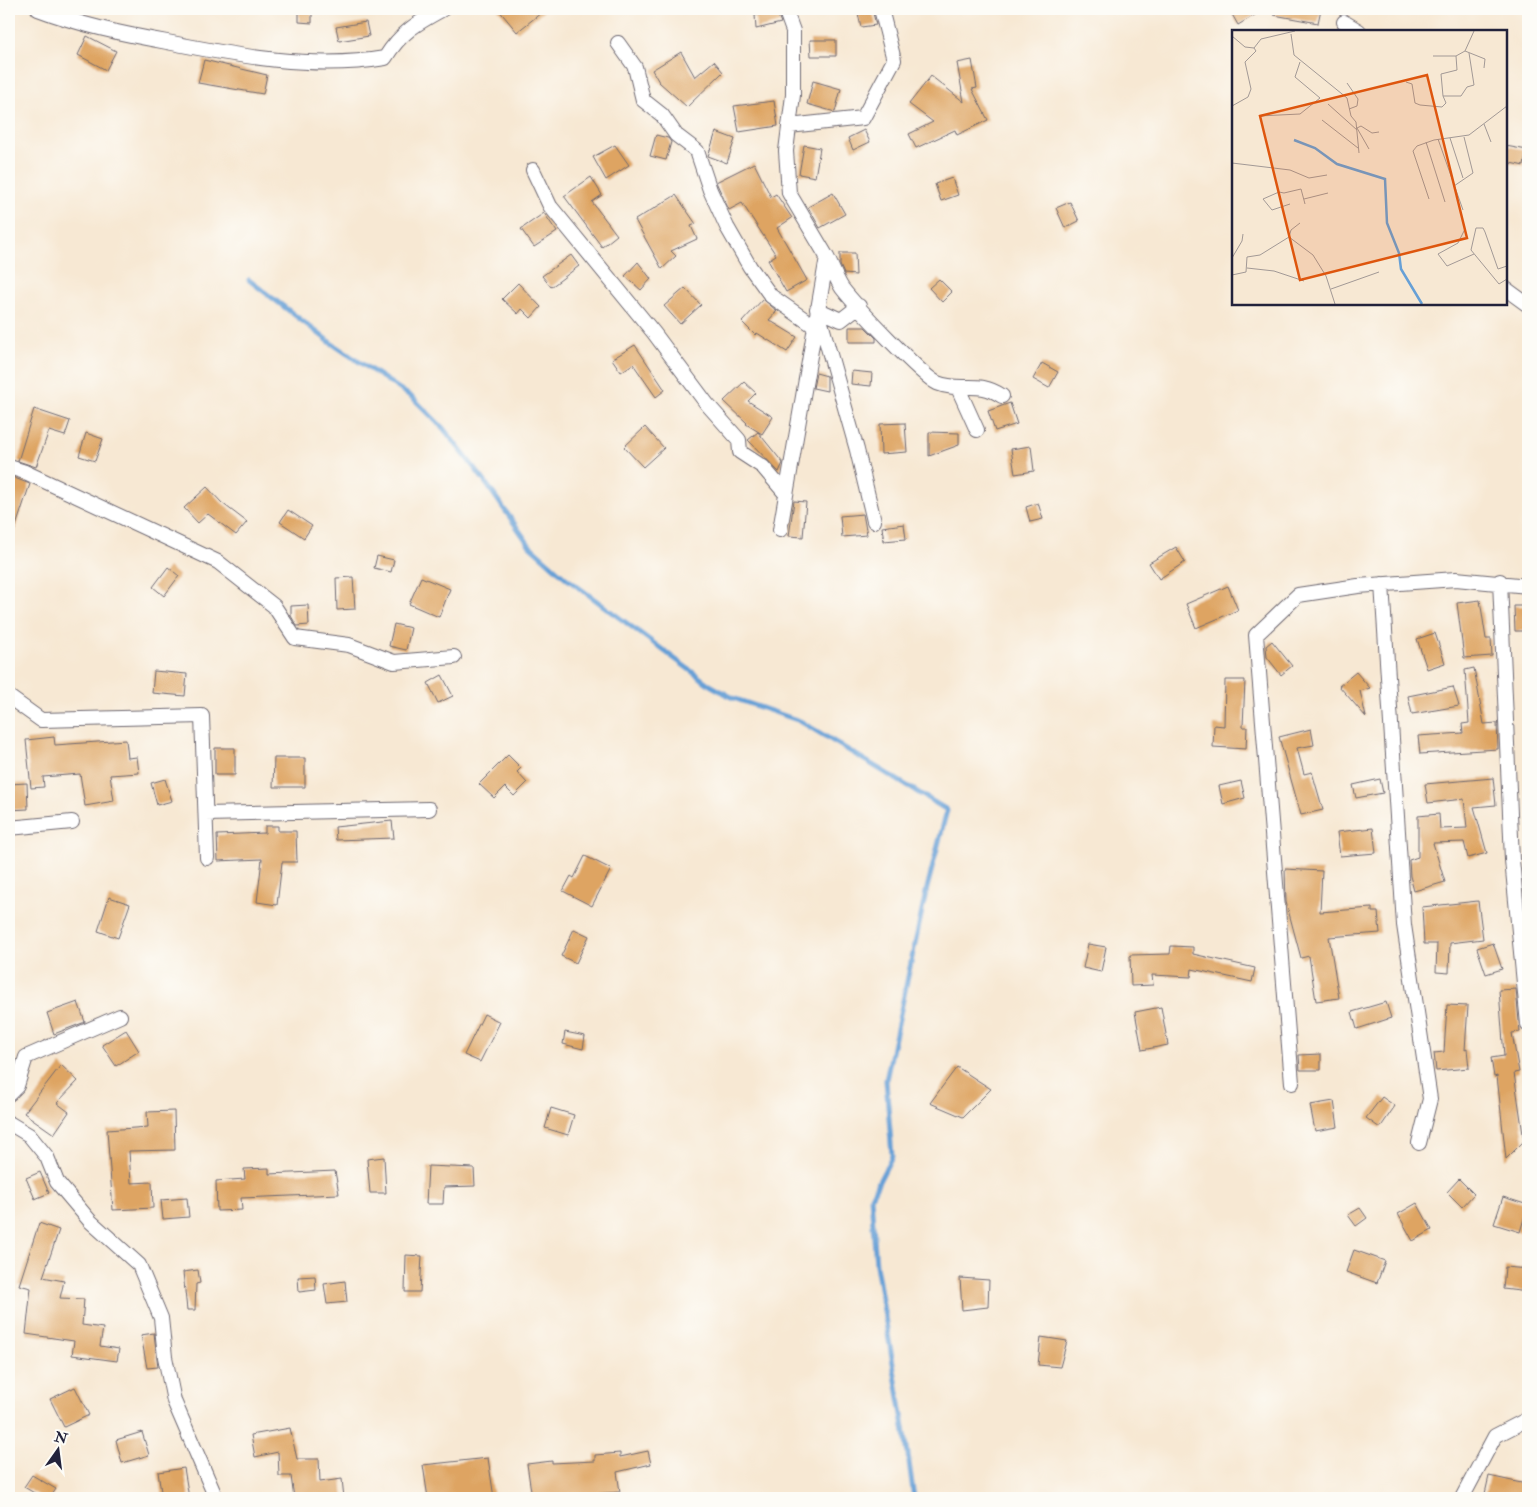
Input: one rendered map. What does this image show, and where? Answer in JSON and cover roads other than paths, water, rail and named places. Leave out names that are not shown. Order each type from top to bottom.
[{"type":"street","points":[[38,9],[67,20],[217,52],[316,62],[354,63],[385,58],[394,44],[412,26],[443,9]]},
{"type":"street","points":[[785,9],[793,31],[793,95],[786,151],[789,193],[827,257],[842,287],[930,378],[936,382],[958,388],[986,387],[1002,396]]},
{"type":"street","points":[[788,126],[863,118],[894,60],[881,9]]},
{"type":"street","points":[[1344,22],[1357,30]]},
{"type":"street","points":[[618,43],[635,66],[643,100],[662,115],[676,135],[697,151],[710,190],[727,227],[750,267],[771,296],[814,326]]},
{"type":"street","points":[[533,170],[550,206],[739,440],[740,452],[763,467],[785,493]]},
{"type":"street","points":[[780,530],[827,257]]},
{"type":"street","points":[[1507,290],[1528,305]]},
{"type":"street","points":[[817,309],[841,320],[859,306]]},
{"type":"street","points":[[817,309],[857,450],[874,521]]},
{"type":"street","points":[[958,388],[977,430]]},
{"type":"street","points":[[9,467],[25,472],[218,562],[274,606],[295,638],[349,645],[394,662],[454,657]]},
{"type":"street","points":[[1292,1083],[1256,635],[1298,595],[1382,584],[1456,579],[1500,581],[1528,586]]},
{"type":"street","points":[[1500,581],[1512,860],[1528,1024]]},
{"type":"street","points":[[1382,584],[1404,925],[1430,1098],[1419,1143]]},
{"type":"street","points":[[9,696],[41,720],[202,716],[207,858]]},
{"type":"street","points":[[206,814],[429,809]]},
{"type":"street","points":[[9,828],[72,822]]},
{"type":"street","points":[[9,1094],[17,1086],[26,1057],[120,1016]]},
{"type":"street","points":[[9,1123],[30,1136],[47,1157],[57,1182],[90,1221],[139,1265],[160,1318],[165,1357],[174,1400],[216,1498]]},
{"type":"street","points":[[1462,1498],[1495,1436],[1528,1419]]},
{"type":"waterway","points":[[249,280],[331,343],[413,398],[443,428],[483,479],[530,546],[566,578],[710,685],[733,698],[800,721],[947,810],[926,892],[886,1080],[892,1156],[871,1197],[876,1265],[904,1427],[914,1498]]}]
